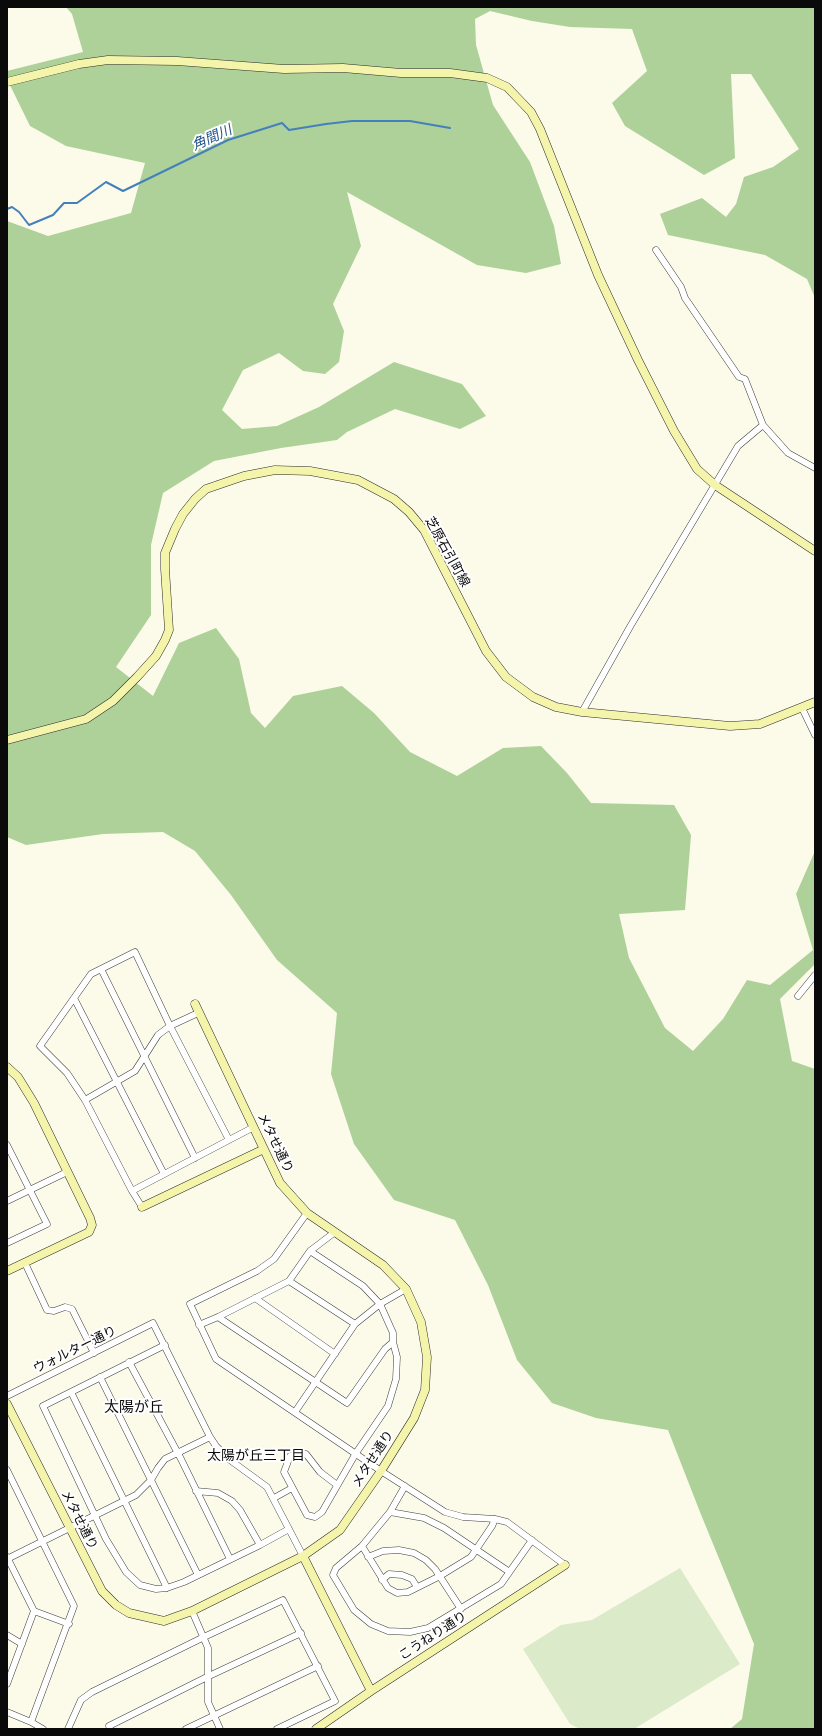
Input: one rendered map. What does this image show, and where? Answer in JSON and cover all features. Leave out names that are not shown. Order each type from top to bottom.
[{"type":"street","points":[[7,82],[79,64],[108,60],[123,60],[177,61],[284,69],[343,68],[401,73],[450,73],[487,78],[507,87],[531,112],[540,129],[598,276],[674,431],[697,469],[715,485],[815,551]]},
{"type":"street","points":[[656,250],[681,287],[685,298],[739,377],[746,379],[763,425],[788,453],[815,468]]},
{"type":"street","points":[[582,712],[631,625],[738,446],[763,425]]},
{"type":"street","name":"芝原石引町線","points":[[7,740],[86,719],[113,701],[137,677],[156,656],[169,630],[165,553],[183,514],[195,499],[206,489],[244,476],[275,470],[310,470],[358,480],[394,499],[409,512],[424,530],[486,651],[506,677],[533,697],[556,707],[582,712],[730,726],[760,724],[815,702]]},
{"type":"street","points":[[802,708],[815,735]]},
{"type":"street","points":[[229,1140],[170,1026],[136,952],[91,974],[40,1046],[67,1073],[85,1100],[132,1191],[142,1207],[264,1149]]},
{"type":"street","points":[[101,969],[195,1158]]},
{"type":"street","points":[[798,996],[815,975]]},
{"type":"street","points":[[74,998],[164,1174]]},
{"type":"street","points":[[85,1100],[135,1071],[158,1035],[196,1008]]},
{"type":"street","name":"メタせ通り","points":[[7,1404],[102,1591],[116,1605],[129,1613],[164,1621],[192,1611],[303,1556],[340,1530],[381,1471],[414,1418],[425,1390],[427,1357],[422,1322],[406,1289],[383,1265],[307,1213],[280,1183],[196,1008]]},
{"type":"street","points":[[7,1067],[18,1078],[34,1103],[92,1225],[89,1232],[7,1271]]},
{"type":"street","points":[[132,1191],[254,1127]]},
{"type":"street","points":[[7,1145],[47,1224],[7,1244]]},
{"type":"street","points":[[7,1201],[67,1172]]},
{"type":"street","points":[[307,1213],[274,1259],[257,1271],[190,1304],[198,1324],[216,1359],[381,1471],[445,1512],[463,1517],[495,1519],[507,1522],[565,1565]]},
{"type":"street","points":[[198,1324],[218,1317],[289,1281],[310,1251],[335,1232]]},
{"type":"street","points":[[310,1251],[363,1286],[380,1304],[393,1333],[393,1342],[397,1357],[396,1380],[388,1406],[356,1453],[322,1512],[315,1518],[307,1515],[284,1472],[290,1456],[306,1454],[320,1472],[337,1485]]},
{"type":"street","points":[[25,1263],[47,1310],[54,1311],[65,1307],[72,1309],[94,1353]]},
{"type":"street","points":[[289,1281],[355,1324]]},
{"type":"street","points":[[295,1412],[317,1382],[355,1324],[380,1304],[406,1289]]},
{"type":"street","points":[[255,1298],[335,1354]]},
{"type":"street","points":[[218,1317],[347,1403],[385,1349],[393,1342]]},
{"type":"street","name":"ウォルター通り","points":[[7,1396],[154,1323],[164,1345]]},
{"type":"street","points":[[289,1529],[198,1575],[167,1588],[156,1589],[140,1585],[126,1572],[106,1539],[43,1406],[164,1345],[210,1437],[216,1446],[230,1460],[267,1487],[274,1498],[371,1691]]},
{"type":"street","points":[[130,1362],[178,1453],[230,1559]]},
{"type":"street","points":[[100,1377],[198,1575]]},
{"type":"street","points":[[71,1392],[167,1588]]},
{"type":"street","points":[[69,1624],[34,1611],[7,1558],[136,1495],[151,1480],[165,1459],[210,1437]]},
{"type":"street","points":[[7,1470],[74,1606],[69,1624],[31,1722]]},
{"type":"street","points":[[405,1486],[390,1512],[362,1546],[336,1568],[333,1575],[354,1610],[371,1624],[388,1631],[410,1632],[428,1628],[501,1584],[508,1571],[532,1540]]},
{"type":"street","points":[[274,1498],[292,1488]]},
{"type":"street","points":[[196,1491],[218,1494],[232,1501],[240,1510],[260,1545]]},
{"type":"street","points":[[390,1512],[424,1518],[444,1528],[508,1571]]},
{"type":"street","points":[[362,1546],[388,1588],[397,1592],[408,1592],[440,1576],[471,1557],[492,1526],[495,1519]]},
{"type":"street","points":[[368,1557],[383,1551],[399,1550],[414,1553],[426,1560],[440,1576],[461,1609]]},
{"type":"street","name":"こうねり通り","points":[[316,1729],[371,1691],[565,1565]]},
{"type":"street","points":[[382,1580],[389,1574],[402,1575],[412,1579],[417,1587]]},
{"type":"street","points":[[68,1729],[81,1700],[92,1692],[204,1636],[284,1600],[335,1701],[277,1729]]},
{"type":"street","points":[[8,1680],[34,1611]]},
{"type":"street","points":[[192,1611],[204,1636],[209,1655],[208,1702],[220,1729]]},
{"type":"street","points":[[110,1729],[109,1726],[209,1676],[301,1633]]},
{"type":"street","points":[[7,1635],[22,1644]]},
{"type":"street","points":[[186,1729],[318,1666]]},
{"type":"street","points":[[7,1712],[31,1722],[43,1729]]},
{"type":"green space","points":[[66,7],[815,7],[815,298],[807,279],[765,255],[668,235],[660,214],[702,198],[726,217],[736,204],[744,177],[773,167],[799,149],[751,74],[731,74],[735,158],[704,175],[625,126],[612,103],[647,71],[632,29],[570,27],[532,21],[490,11],[475,19],[476,45],[493,105],[530,162],[554,226],[561,264],[526,273],[477,265],[347,192],[361,246],[333,304],[344,331],[339,362],[325,374],[303,371],[279,353],[243,370],[222,410],[242,429],[277,426],[319,407],[394,362],[462,384],[486,416],[460,429],[395,409],[347,432],[337,440],[281,448],[214,461],[163,493],[151,545],[151,615],[116,667],[153,696],[179,643],[216,628],[239,659],[251,713],[265,728],[293,696],[342,686],[374,713],[410,752],[457,776],[503,748],[541,746],[567,773],[591,803],[674,805],[691,835],[685,910],[619,914],[629,958],[665,1028],[693,1051],[723,1019],[747,980],[770,985],[813,950],[796,894],[815,851],[815,964],[780,999],[792,1061],[815,1069],[815,1729],[730,1729],[742,1719],[754,1644],[668,1430],[596,1418],[552,1403],[517,1360],[488,1285],[455,1220],[394,1200],[354,1144],[331,1074],[337,1013],[277,960],[231,895],[195,851],[163,832],[103,834],[26,845],[7,837],[7,221],[48,236],[131,213],[145,163],[66,146],[30,126],[7,79],[7,71],[83,52],[72,14]]},
{"type":"green space","points":[[680,1568],[740,1664],[634,1729],[580,1729],[570,1724],[523,1649],[561,1625],[592,1620]]},
{"type":"waterway","name":"角間川","points":[[7,209],[12,207],[19,212],[29,225],[53,215],[64,203],[77,203],[106,182],[123,191],[228,140],[282,123],[289,130],[352,121],[410,121],[450,128]]},
{"type":"district","name":"太陽が丘","points":[[134,1408]]},
{"type":"district","name":"太陽が丘三丁目","points":[[256,1456]]}]
